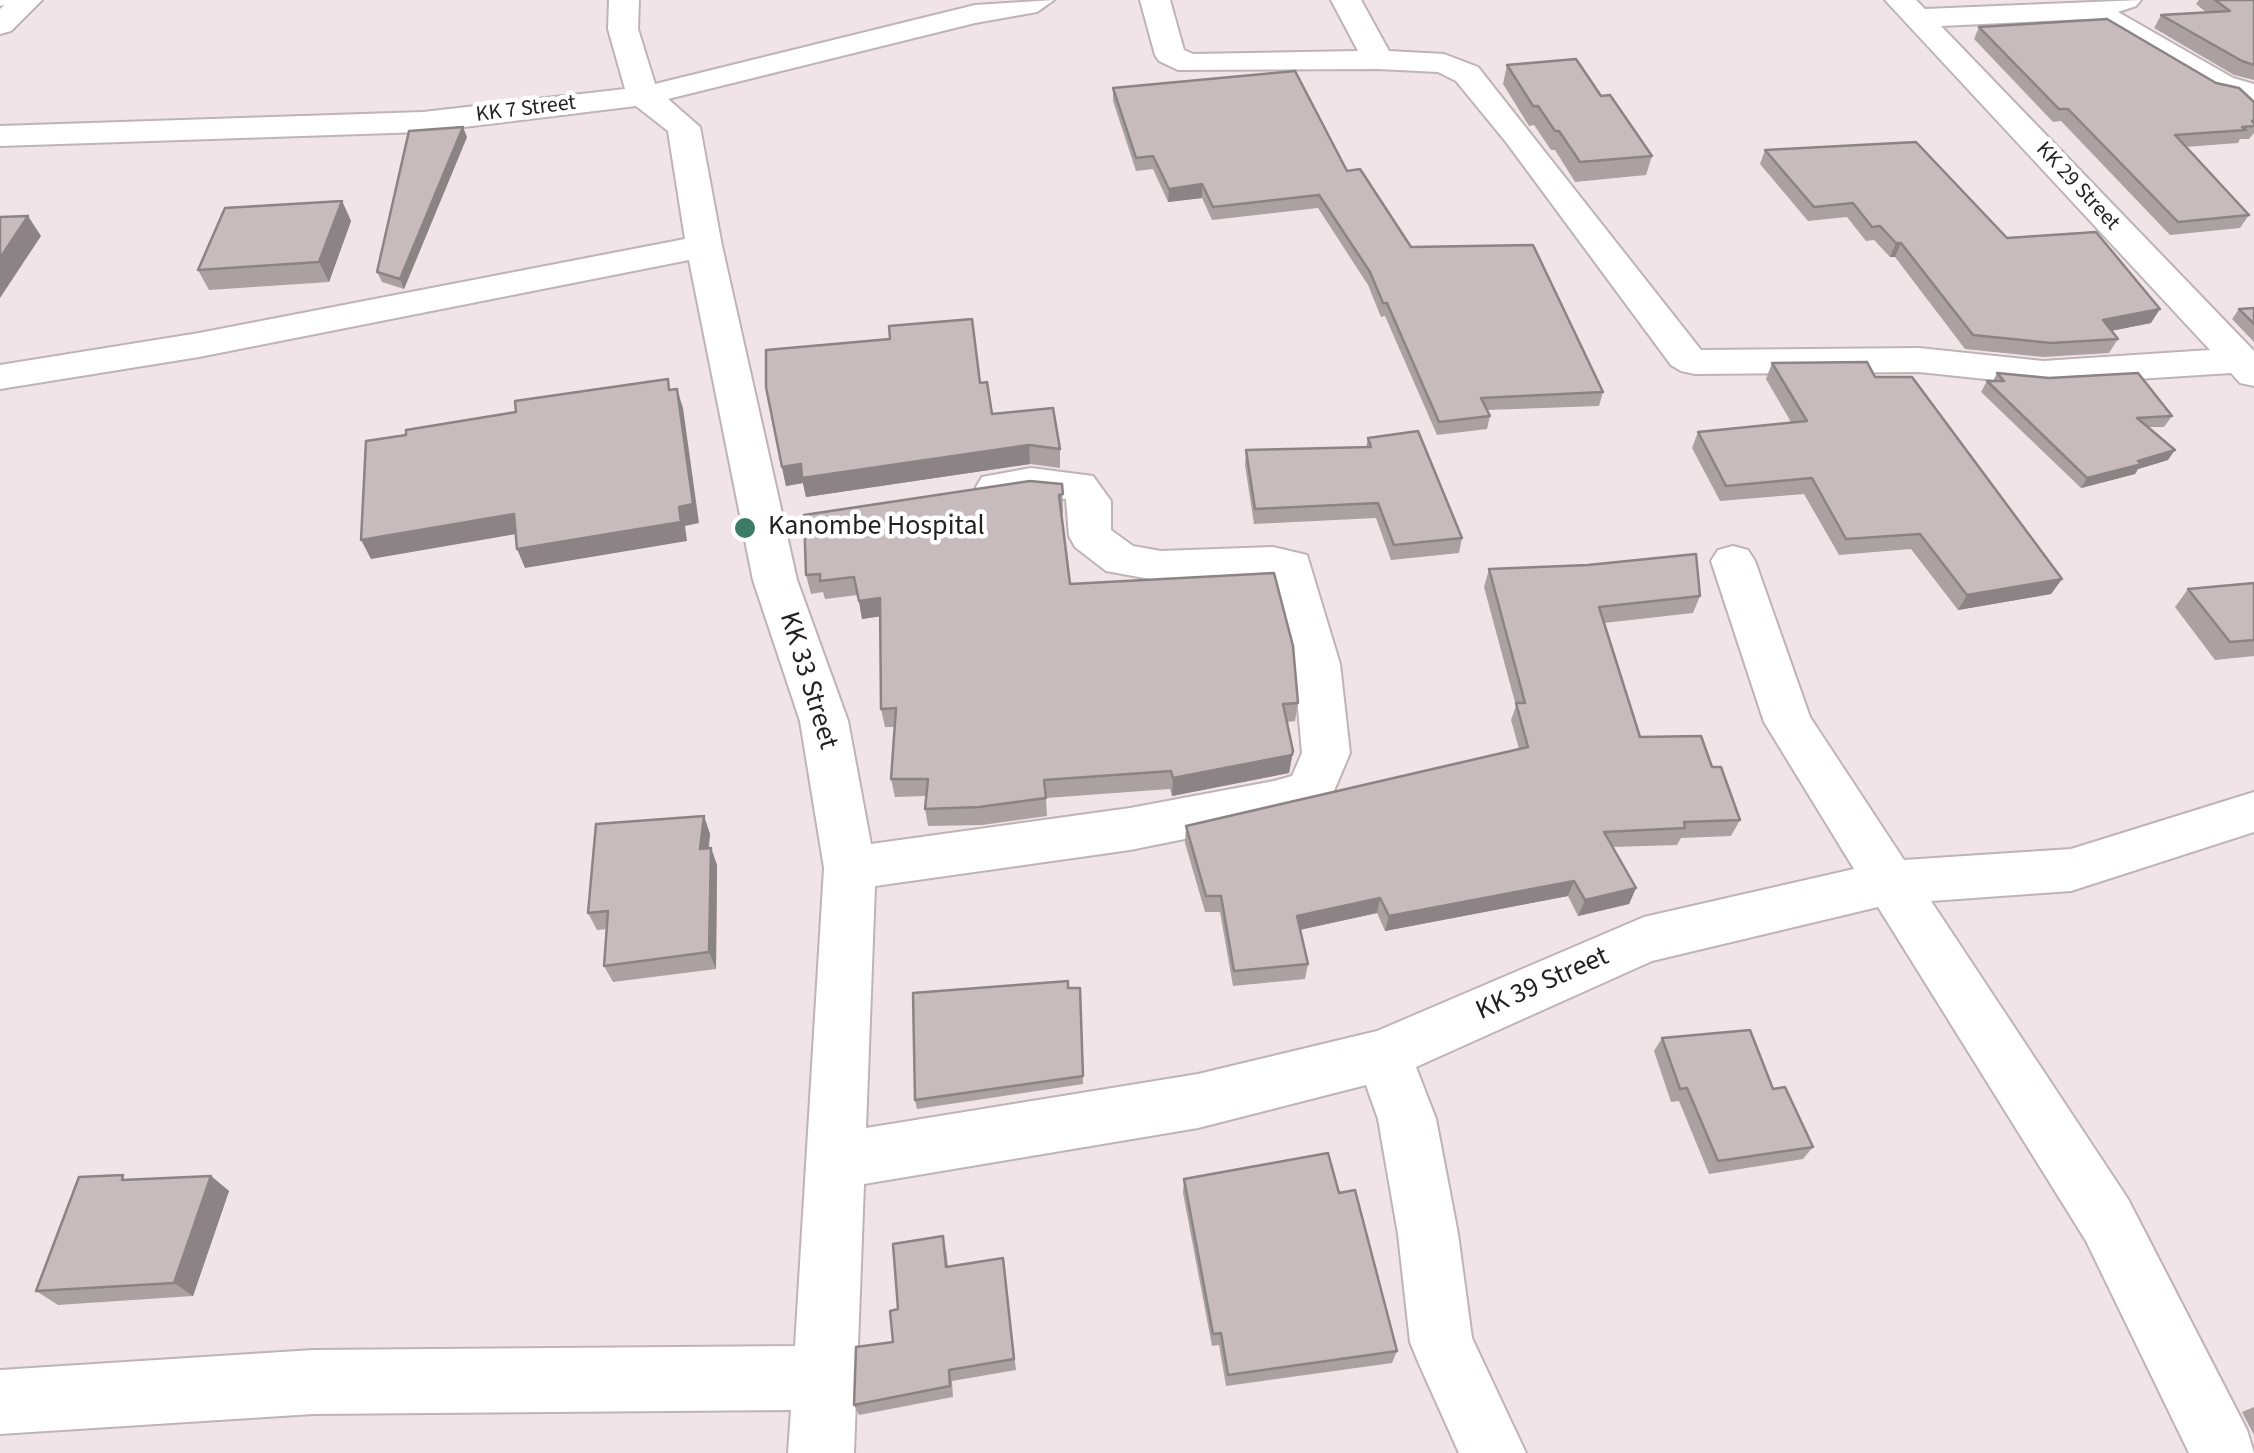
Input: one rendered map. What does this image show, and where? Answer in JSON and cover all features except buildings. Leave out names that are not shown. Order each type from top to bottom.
[{"type":"street","points":[[0,25],[24,0]]},
{"type":"street","points":[[624,0],[623,29],[642,96]]},
{"type":"street","name":"KK 7 Street","points":[[0,136],[423,122],[642,96],[975,14],[1027,6],[1039,0]]},
{"type":"street","points":[[1155,0],[1170,56],[1189,63],[1378,60],[1444,63],[1467,74],[1518,134],[1684,356],[1695,362],[1919,360],[2043,373],[2247,367]]},
{"type":"street","points":[[1346,0],[1378,60]]},
{"type":"street","points":[[1908,9],[2093,10],[2126,0]]},
{"type":"street","name":"KK 29 Street","points":[[1908,9],[2247,367]]},
{"type":"street","points":[[2093,10],[2222,85],[2254,92]]},
{"type":"street","name":"KK 33 Street","points":[[642,96],[684,127],[704,246],[782,520],[775,580],[824,720],[850,868],[821,1453]]},
{"type":"street","points":[[0,377],[200,345],[704,246]]},
{"type":"street","points":[[850,868],[1130,829],[1274,802],[1311,790],[1326,754],[1317,664],[1292,566],[1273,562],[1161,566],[1121,560],[1090,536],[1090,501],[1078,486],[1032,482],[954,494]]},
{"type":"street","points":[[1733,561],[1788,722],[2107,1220],[2224,1453]]},
{"type":"street","name":"KK 39 Street","points":[[833,1161],[1198,1100],[1383,1056],[1644,940],[1891,882],[2072,870],[2254,812]]},
{"type":"street","points":[[1383,1056],[1407,1119],[1428,1234],[1440,1342],[1493,1453]]},
{"type":"street","points":[[0,1402],[313,1382],[824,1378]]},
{"type":"lane","points":[[0,2],[24,0]]},
{"type":"place","name":"Kanombe Hospital","points":[[745,528]]}]
